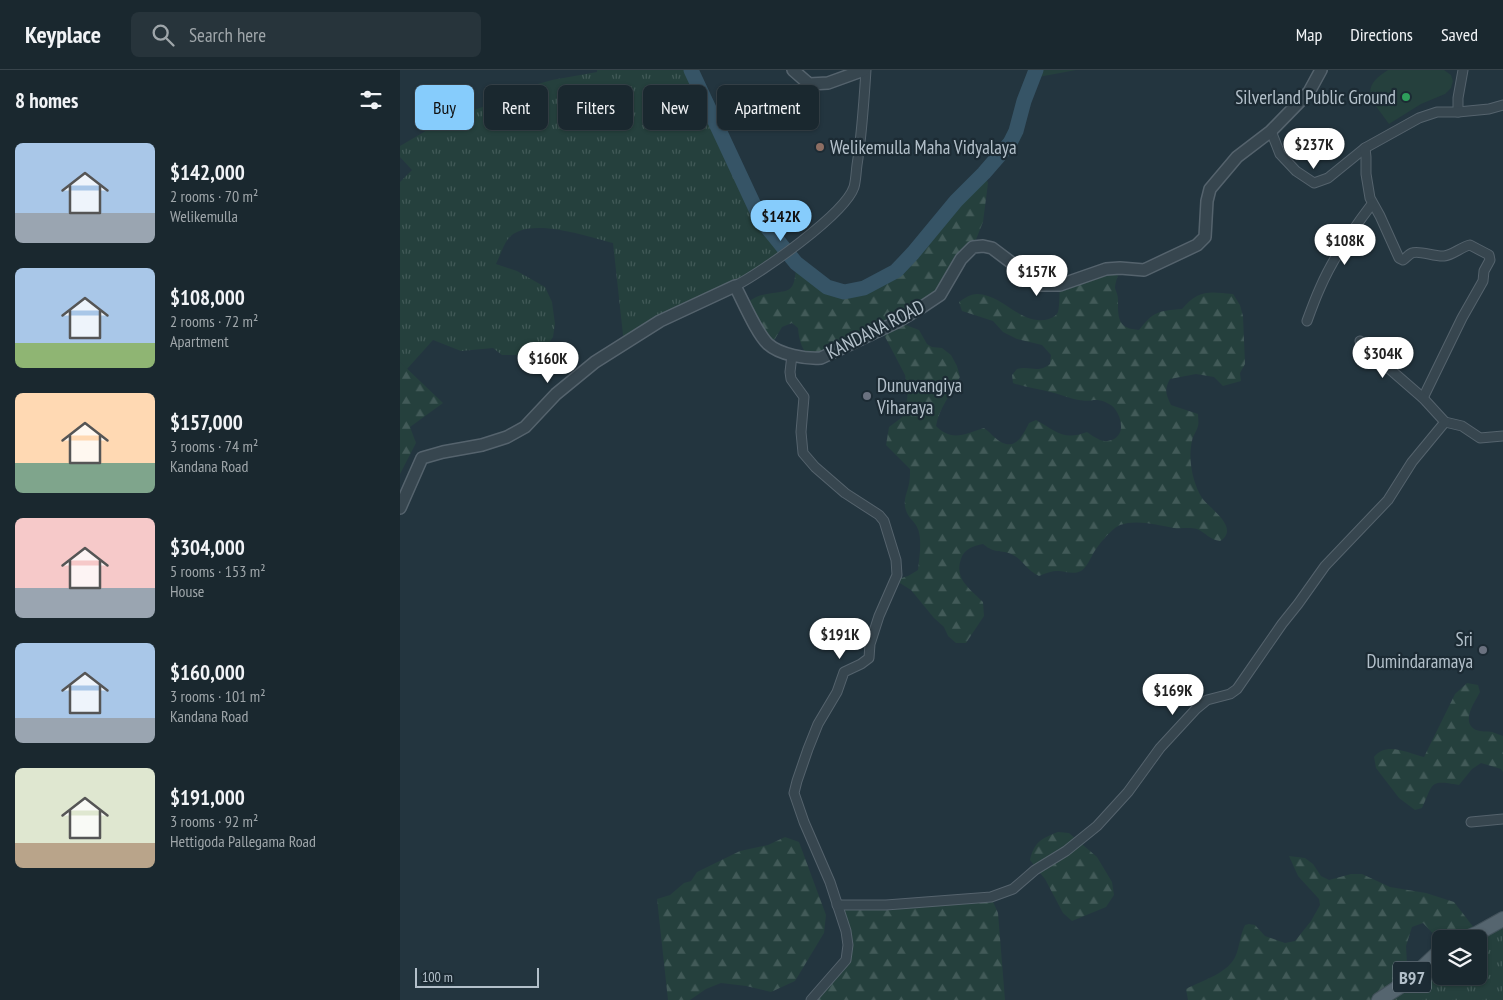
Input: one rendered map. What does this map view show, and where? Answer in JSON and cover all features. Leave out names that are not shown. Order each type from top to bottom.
[{"type":"main road","points":[[1483,930],[1503,919]]},
{"type":"main road","name":"B97","points":[[1379,1000],[1408,982],[1432,959]]},
{"type":"street","points":[[400,508],[422,458],[443,452],[482,446],[506,437],[525,426],[556,394],[595,362],[660,321],[747,280],[832,216],[853,188],[859,153],[865,70],[828,83],[809,84],[793,70]]},
{"type":"street","points":[[828,83],[840,70]]},
{"type":"street","name":"KANDANA ROAD","points":[[735,286],[756,327],[768,344],[792,355],[809,359],[821,358],[898,322],[940,295],[961,259],[973,247],[992,248],[1041,285],[1060,285],[1106,269],[1144,270],[1155,266],[1198,245],[1204,239],[1207,201],[1210,189],[1238,157],[1271,131],[1309,92],[1321,70]]},
{"type":"street","points":[[1458,112],[1458,98],[1463,70]]},
{"type":"street","points":[[1271,131],[1280,154],[1296,172],[1314,183],[1328,178],[1365,148],[1419,118],[1437,112],[1458,112],[1503,105]]},
{"type":"street","points":[[1365,148],[1366,174],[1370,198],[1399,258],[1403,260],[1412,252],[1446,256],[1462,247],[1470,245],[1490,255],[1490,260],[1484,271],[1484,281],[1462,318],[1422,398]]},
{"type":"street","points":[[1307,321],[1325,278],[1353,230],[1372,204]]},
{"type":"street","points":[[1360,341],[1374,352],[1377,358],[1422,398],[1445,422],[1462,426],[1480,438],[1503,436]]},
{"type":"street","points":[[792,355],[791,379],[804,397],[801,432],[803,453],[845,493],[879,515],[884,522],[897,567],[895,580],[870,644],[869,658],[844,672],[837,692],[818,724],[794,793],[804,822],[830,882],[848,945],[846,960],[811,1000]]},
{"type":"street","points":[[837,905],[886,905],[991,898],[1013,889],[1035,870],[1066,851],[1097,826],[1128,792],[1160,748],[1196,709],[1207,700],[1230,694],[1237,689],[1325,566],[1388,500],[1412,462],[1445,422]]},
{"type":"street","points":[[1471,822],[1503,819]]},
{"type":"green space","points":[[597,70],[691,70],[698,85],[643,85],[643,130],[707,130],[707,104],[717,126],[717,130],[719,130],[761,220],[787,252],[624,344],[613,243],[574,233],[543,228],[517,232],[508,239],[496,264],[517,271],[545,287],[552,302],[555,324],[553,337],[546,347],[524,355],[502,355],[493,348],[461,351],[433,340],[407,369],[400,362],[400,182],[412,170],[400,157],[400,146],[427,130],[474,130],[474,110],[484,106],[484,130],[548,130],[548,85],[534,85],[597,72]]},
{"type":"green space","points":[[1036,70],[1076,70],[1033,78]]},
{"type":"green space","name":"Silverland Public Ground","points":[[1388,70],[1444,70],[1451,75],[1453,81],[1451,88],[1445,94],[1421,104],[1389,124],[1373,102],[1370,89],[1378,77]]},
{"type":"green space","points":[[984,173],[988,183],[983,222],[973,247],[940,295],[898,322],[919,330],[927,344],[932,347],[942,348],[951,355],[957,366],[960,377],[943,407],[936,426],[942,431],[948,434],[959,435],[984,428],[1000,442],[1012,444],[1019,439],[1029,423],[1036,420],[1060,434],[1079,435],[1087,432],[1104,441],[1115,439],[1121,430],[1118,413],[1112,405],[1097,400],[1083,401],[1013,383],[1012,375],[1017,369],[1045,367],[1050,364],[1051,355],[1042,345],[1017,339],[1003,332],[993,321],[962,311],[959,302],[972,295],[986,295],[1021,315],[1030,318],[1039,320],[1049,319],[1058,312],[1060,285],[1120,268],[1115,288],[1120,321],[1126,327],[1139,330],[1157,313],[1182,309],[1199,295],[1205,293],[1233,294],[1240,305],[1243,316],[1245,364],[1240,373],[1241,381],[1223,386],[1214,377],[1196,374],[1170,379],[1166,389],[1171,405],[1198,414],[1197,430],[1191,448],[1193,477],[1202,498],[1222,518],[1227,530],[1226,536],[1220,541],[1194,528],[1126,523],[1116,527],[1108,534],[1081,571],[1072,573],[1053,571],[1039,576],[1017,557],[1009,553],[992,550],[983,544],[972,547],[962,556],[959,566],[961,578],[968,588],[983,602],[984,616],[966,643],[956,643],[948,636],[944,627],[911,590],[895,580],[908,576],[918,570],[920,542],[917,527],[905,507],[905,499],[910,481],[910,469],[886,445],[889,427],[905,415],[908,391],[905,375],[881,329],[810,359],[801,345],[798,328],[792,323],[782,327],[775,339],[768,344],[745,304],[755,297],[789,290],[794,282],[796,263],[826,287],[844,292],[864,288],[896,271],[956,201]]},
{"type":"green space","points":[[400,362],[443,403],[410,427],[416,443],[400,474]]},
{"type":"green space","points":[[1467,683],[1478,685],[1480,692],[1470,712],[1469,722],[1471,726],[1478,731],[1492,732],[1503,736],[1503,772],[1501,769],[1481,763],[1472,769],[1459,785],[1437,783],[1434,785],[1422,808],[1415,810],[1399,798],[1376,768],[1374,757],[1379,752],[1391,749],[1424,757],[1455,694]]},
{"type":"green space","points":[[1058,832],[1069,833],[1097,857],[1112,882],[1114,895],[1106,907],[1072,921],[1063,913],[1045,879],[1030,860],[1036,845],[1047,836]]},
{"type":"green space","points":[[785,837],[799,842],[826,915],[824,933],[795,981],[771,992],[721,983],[706,989],[690,1000],[668,1000],[657,899],[670,895],[684,883],[691,881],[697,872],[740,851],[768,845]]},
{"type":"green space","points":[[1289,856],[1305,858],[1313,864],[1321,876],[1329,880],[1351,874],[1362,874],[1390,887],[1426,893],[1454,902],[1476,930],[1432,930],[1432,932],[1423,923],[1412,927],[1406,946],[1408,981],[1379,1000],[1188,1000],[1186,989],[1222,971],[1233,961],[1245,925],[1255,925],[1265,936],[1285,943],[1295,941],[1311,921],[1320,905],[1319,899],[1298,876]]},
{"type":"green space","points":[[991,897],[998,913],[1005,1000],[811,1000],[846,960],[837,905]]},
{"type":"green space","points":[[1503,919],[1503,1000],[1379,1000],[1432,957],[1432,985],[1487,985],[1487,932]]},
{"type":"waterway","points":[[691,70],[761,220],[796,263],[827,287],[844,292],[864,288],[896,271],[956,201],[1010,143],[1016,131],[1024,101],[1036,70]]},
{"type":"place","name":"Silverland Public Ground","points":[[1406,97]]},
{"type":"place","name":"Welikemulla Maha Vidyalaya","points":[[820,147]]},
{"type":"place","name":"Dunuvangiya Viharaya","points":[[867,396]]},
{"type":"place","name":"Sri Dumindaramaya","points":[[1483,650]]}]
